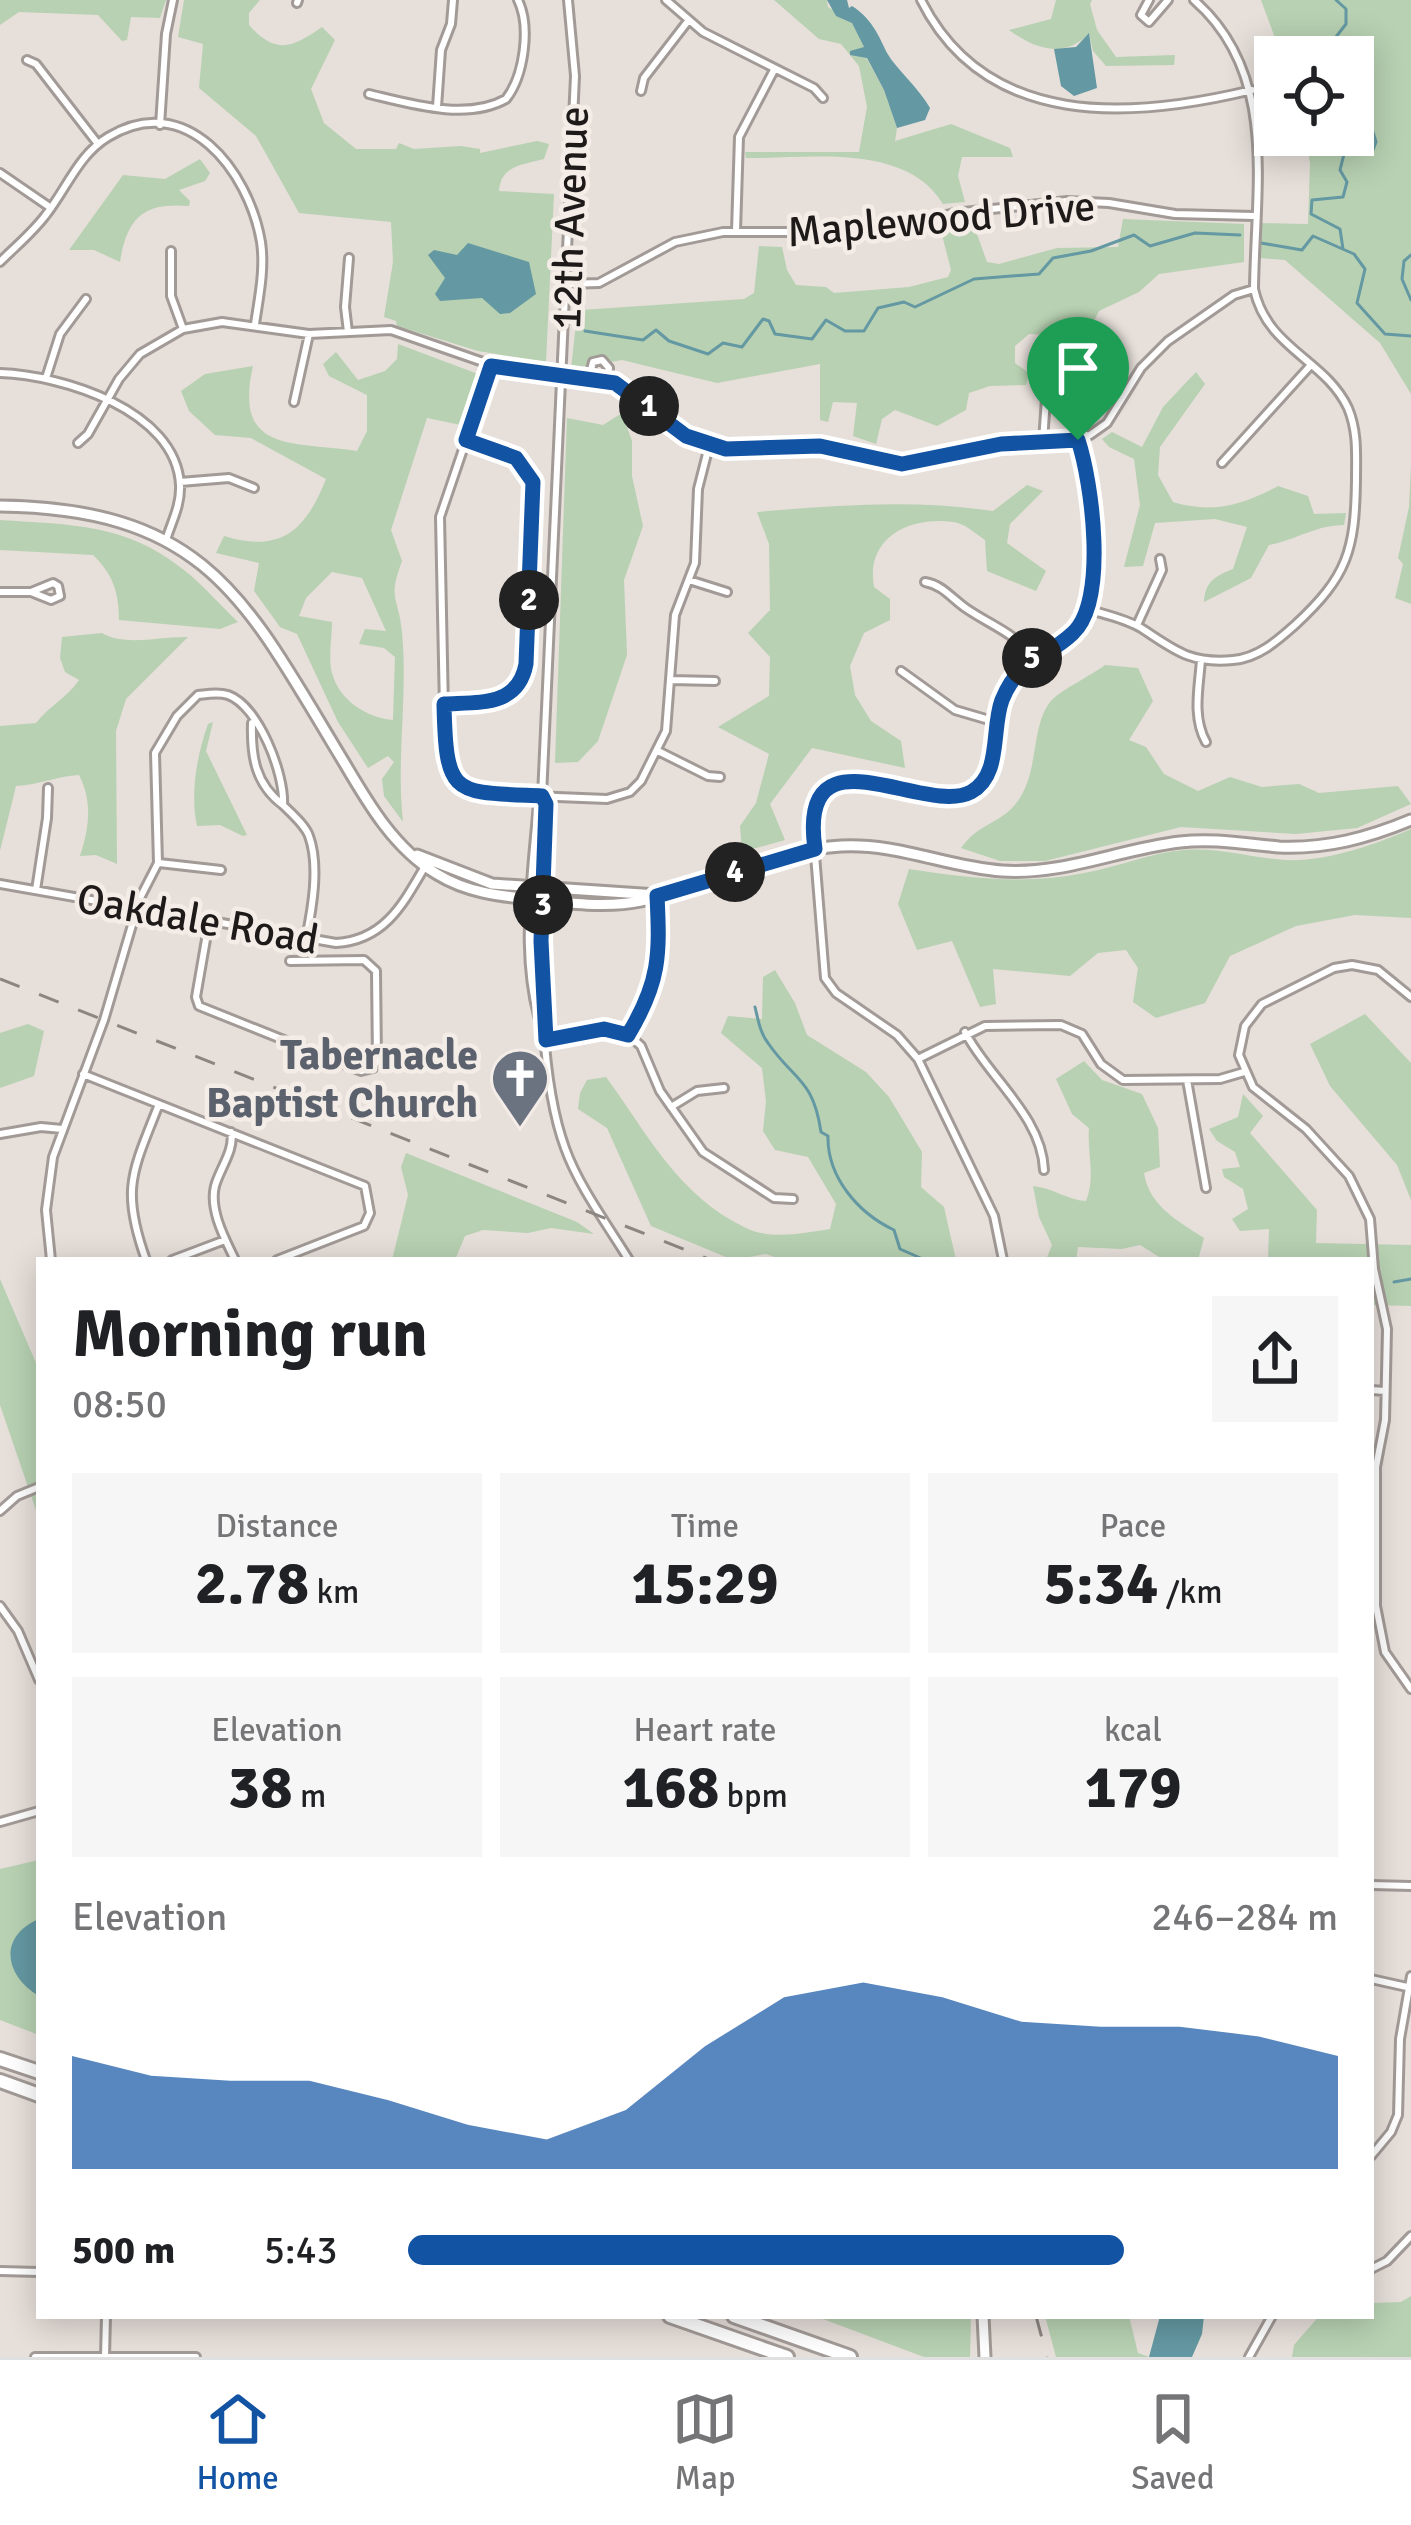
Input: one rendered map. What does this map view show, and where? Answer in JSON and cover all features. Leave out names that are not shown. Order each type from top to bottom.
[{"type":"highway","points":[[0,2059],[36,2071]]},
{"type":"highway","points":[[0,2081],[36,2094]]},
{"type":"highway","points":[[679,2319],[788,2357]]},
{"type":"highway","points":[[742,2319],[850,2357]]},
{"type":"main road","points":[[0,506],[85,511],[122,521],[166,540],[213,572],[257,622],[373,811],[412,852],[467,888],[657,896],[815,849],[886,848],[979,868],[1041,872],[1186,842],[1330,844],[1368,837],[1411,820]]},
{"type":"main road","points":[[983,2319],[985,2357]]},
{"type":"street","points":[[160,124],[173,0]]},
{"type":"street","points":[[437,106],[441,50],[454,0]]},
{"type":"street","points":[[369,94],[481,109],[506,99],[520,74],[524,19],[518,0]]},
{"type":"street","name":"12th Avenue","points":[[568,0],[575,47],[566,284],[542,796],[546,804],[531,972],[567,1153],[626,1257]]},
{"type":"street","points":[[666,0],[688,21],[814,88],[823,98]]},
{"type":"street","points":[[921,0],[941,33],[969,62],[1008,88],[1045,102],[1089,108],[1180,105],[1252,90]]},
{"type":"street","points":[[1149,0],[1141,16],[1149,22],[1168,0]]},
{"type":"street","points":[[1090,610],[1137,626],[1173,652],[1201,660],[1237,660],[1269,646],[1327,594],[1348,560],[1355,527],[1356,434],[1344,402],[1266,325],[1254,289],[1252,90],[1234,46],[1194,0]]},
{"type":"street","points":[[641,91],[644,78],[688,21]]},
{"type":"street","points":[[27,60],[36,64],[98,144]]},
{"type":"street","points":[[736,232],[739,137],[774,68]]},
{"type":"street","points":[[0,262],[52,208],[98,144],[127,128],[160,124],[190,132],[220,152],[250,206],[262,262],[255,325]]},
{"type":"street","points":[[0,173],[52,208]]},
{"type":"street","name":"Maplewood Drive","points":[[566,284],[599,283],[675,242],[707,234],[873,233],[954,212],[1067,202],[1109,203],[1175,214],[1255,216]]},
{"type":"street","points":[[171,251],[171,296],[183,329]]},
{"type":"street","points":[[348,332],[349,258]]},
{"type":"street","points":[[78,443],[140,354],[183,329],[222,322],[309,334],[377,329],[406,333],[491,366],[607,380],[633,392],[686,436],[709,446],[820,446],[902,464],[984,446],[1078,440],[1107,423],[1141,368],[1168,341],[1234,295],[1254,289]]},
{"type":"street","points":[[46,378],[60,334],[86,299]]},
{"type":"street","points":[[294,402],[309,334]]},
{"type":"street","points":[[589,377],[593,362],[602,360],[609,368],[607,380]]},
{"type":"street","points":[[491,366],[440,517],[445,757],[459,784],[480,794],[607,800],[622,796],[641,781],[658,751],[668,717],[675,616],[697,551],[700,476],[709,446]]},
{"type":"street","points":[[1222,463],[1310,366]]},
{"type":"street","points":[[0,373],[46,378],[106,401],[160,436],[172,454],[180,482],[178,508],[166,540]]},
{"type":"street","points":[[1043,442],[1047,385]]},
{"type":"street","points":[[444,704],[503,698],[519,685],[526,664],[533,482],[516,458],[466,440]]},
{"type":"street","points":[[1002,1257],[994,1216],[918,1059],[897,1035],[836,993],[825,978],[814,809],[826,792],[841,784],[886,784],[952,797],[974,790],[989,771],[996,722],[1007,689],[1034,657],[1068,638],[1090,610],[1094,516],[1078,440]]},
{"type":"street","points":[[180,482],[230,478],[254,488]]},
{"type":"street","points":[[1137,626],[1162,570],[1160,559]]},
{"type":"street","points":[[689,580],[727,592]]},
{"type":"street","points":[[925,582],[938,584],[971,612],[1006,629],[1034,657]]},
{"type":"street","points":[[0,592],[32,592]]},
{"type":"street","points":[[1201,660],[1198,729],[1206,742]]},
{"type":"street","points":[[901,671],[955,710],[996,722]]},
{"type":"street","points":[[670,680],[715,681]]},
{"type":"street","points":[[51,1257],[47,1191],[62,1129],[137,908],[158,863],[155,753],[188,701],[210,694],[239,701],[275,756],[283,805]]},
{"type":"street","points":[[252,719],[251,753],[257,772],[272,796],[308,833],[312,900],[306,938]]},
{"type":"street","points":[[658,751],[707,776],[720,777]]},
{"type":"street","points":[[35,890],[48,788]]},
{"type":"street","points":[[158,863],[221,870]]},
{"type":"street","name":"Oakdale Road","points":[[0,884],[326,942],[358,940],[383,928],[427,863]]},
{"type":"street","points":[[628,1035],[657,972],[661,941],[657,896]]},
{"type":"street","points":[[209,922],[196,997],[199,1006],[361,1071],[369,1070],[377,1060],[374,967],[364,960],[290,962]]},
{"type":"street","points":[[326,942],[326,961]]},
{"type":"street","points":[[1373,1257],[1363,1198],[1312,1135],[1260,1094],[1244,1072],[1241,1035],[1255,1010],[1269,999],[1343,966],[1369,968],[1393,978],[1411,997]]},
{"type":"street","points":[[918,1059],[985,1026],[1061,1025],[1087,1039],[1114,1076],[1132,1081],[1220,1079],[1244,1072]]},
{"type":"street","points":[[546,1040],[604,1029],[628,1035],[646,1054],[671,1107],[710,1158],[774,1198],[793,1199]]},
{"type":"street","points":[[965,1032],[1018,1105],[1044,1170]]},
{"type":"street","points":[[83,1074],[353,1179],[369,1192],[370,1213],[360,1228],[285,1257]]},
{"type":"street","points":[[1186,1080],[1206,1187]]},
{"type":"street","points":[[671,1107],[697,1091],[724,1088]]},
{"type":"street","points":[[145,1257],[129,1193],[159,1104]]},
{"type":"street","points":[[0,1134],[41,1126],[62,1129]]},
{"type":"street","points":[[231,1132],[233,1140],[214,1195],[234,1257]]},
{"type":"street","points":[[180,1257],[226,1240]]},
{"type":"street","points":[[1374,1268],[1386,1316],[1385,1390],[1376,1467],[1376,1606],[1385,1652],[1411,1690]]},
{"type":"street","points":[[1374,1390],[1385,1390]]},
{"type":"street","points":[[0,1511],[36,1487]]},
{"type":"street","points":[[0,1606],[18,1630],[36,1673]]},
{"type":"street","points":[[0,1822],[36,1812]]},
{"type":"street","points":[[1374,1885],[1411,1886]]},
{"type":"street","points":[[1374,2152],[1391,2132],[1397,2115],[1400,2039],[1411,1976]]},
{"type":"street","points":[[1374,1980],[1410,1987]]},
{"type":"street","points":[[1374,2268],[1411,2236]]},
{"type":"street","points":[[0,2271],[36,2272]]},
{"type":"street","points":[[105,2356],[106,2319]]},
{"type":"street","points":[[1249,2357],[1270,2319]]},
{"type":"street","points":[[35,2357],[196,2357]]},
{"type":"green space","points":[[0,0],[166,0],[160,18],[131,17],[127,40],[122,41],[98,15],[19,12],[0,25]]},
{"type":"green space","points":[[184,0],[260,0],[249,13],[249,25],[276,44],[293,44],[322,27],[335,40],[311,89],[324,123],[356,149],[396,149],[399,143],[414,149],[461,146],[480,149],[480,153],[537,141],[549,144],[544,159],[508,171],[499,191],[554,194],[546,362],[478,351],[397,326],[384,317],[393,262],[391,222],[299,213],[256,136],[199,88],[203,44],[178,37]]},
{"type":"green space","points":[[774,0],[827,0],[828,7],[852,22],[884,90],[897,128],[895,141],[951,124],[1010,148],[1013,157],[962,157],[958,176],[965,202],[943,204],[926,184],[881,162],[746,158],[745,152],[859,152],[867,107],[859,66],[841,44],[819,39]]},
{"type":"green space","points":[[1056,0],[1092,0],[1097,30],[1116,57],[1175,55],[1174,65],[1106,66],[1093,51],[1089,34],[1059,49],[1029,42],[1009,30],[1051,19]]},
{"type":"green space","points":[[1261,0],[1411,0],[1411,394],[1380,343],[1285,260],[1260,258],[1261,223],[1308,224],[1309,156],[1374,156],[1374,36],[1274,36]]},
{"type":"green space","points":[[200,159],[210,173],[205,181],[179,190],[189,206],[160,207],[140,216],[127,234],[120,262],[94,250],[69,250],[123,175],[165,179]]},
{"type":"green space","points":[[957,218],[972,220],[987,262],[999,264],[1057,248],[1118,247],[1123,219],[1244,224],[1244,262],[1159,274],[1139,292],[1099,311],[1089,331],[1075,337],[1029,334],[1015,346],[1015,363],[1029,373],[1026,385],[990,386],[969,393],[966,410],[937,426],[895,410],[882,419],[876,444],[853,436],[857,403],[833,402],[828,422],[820,420],[820,364],[717,383],[622,360],[571,369],[581,310],[744,299],[754,293],[759,246],[782,247],[796,285],[826,287],[834,293],[909,287],[948,277],[951,270],[940,227]]},
{"type":"green space","points":[[398,344],[478,374],[461,425],[427,418],[391,530],[402,561],[395,592],[403,656],[403,822],[384,796],[382,779],[394,762],[388,756],[368,768],[338,722],[297,634],[280,627],[254,591],[259,563],[216,553],[224,536],[261,542],[288,534],[309,513],[326,479],[251,438],[215,435],[189,411],[181,391],[205,374],[253,366],[249,395],[260,429],[291,443],[357,451],[367,431],[367,395],[329,376],[323,364],[336,352],[358,380],[385,371],[397,359]],"holes":[[[332,572],[362,578],[386,631],[365,629],[359,644],[384,648],[395,657],[393,720],[364,711],[336,683],[330,655],[332,622],[299,616],[306,598]]]},
{"type":"green space","points":[[1196,372],[1205,384],[1160,447],[1158,475],[1173,502],[1227,506],[1278,486],[1308,496],[1314,514],[1346,513],[1344,525],[1269,545],[1251,578],[1204,602],[1212,580],[1233,569],[1247,527],[1215,519],[1155,523],[1143,566],[1124,567],[1140,505],[1134,459],[1102,439],[1112,432],[1142,447],[1163,407]]},
{"type":"green space","points":[[622,413],[632,441],[632,476],[643,526],[624,580],[627,655],[598,741],[578,762],[555,763],[567,418],[603,425]]},
{"type":"green space","points":[[1411,465],[1411,604],[1395,598],[1403,564],[1398,558],[1409,507]]},
{"type":"green space","points":[[1027,485],[1043,491],[1010,524],[1007,543],[1046,571],[1036,591],[987,571],[985,540],[957,523],[906,527],[883,543],[876,555],[874,587],[890,599],[890,620],[864,633],[850,666],[855,695],[871,721],[901,741],[905,768],[812,748],[770,804],[785,840],[742,852],[740,826],[756,803],[769,754],[718,727],[769,696],[770,657],[748,633],[770,610],[769,544],[757,512],[905,504],[993,511]]},
{"type":"green space","points":[[0,520],[97,529],[140,543],[184,570],[238,622],[220,629],[119,620],[113,584],[93,555],[0,550]]},
{"type":"green space","points":[[102,633],[132,640],[188,637],[126,699],[116,731],[117,864],[96,855],[80,856],[88,815],[79,775],[16,786],[0,851],[0,726],[36,723],[79,680],[65,672],[60,658],[62,637]]},
{"type":"green space","points":[[1105,665],[1138,668],[1153,701],[1129,740],[1146,747],[1164,774],[1198,791],[1230,777],[1262,787],[1299,784],[1319,793],[1398,786],[1411,804],[1357,828],[1296,834],[1181,827],[1045,861],[1000,861],[961,848],[973,834],[1006,814],[1021,796],[1050,702]]},
{"type":"green space","points":[[213,722],[206,751],[247,835],[220,825],[197,826],[196,774],[208,724]]},
{"type":"green space","points":[[1411,829],[1411,918],[1355,915],[1296,926],[1230,956],[1205,1003],[1156,1018],[1133,1002],[1138,968],[1126,950],[1098,953],[1070,976],[993,969],[996,1004],[980,1007],[952,941],[917,950],[898,904],[909,869],[974,877],[1062,877],[1184,850],[1301,860],[1350,851]]},
{"type":"green space","points":[[775,970],[807,1035],[866,1072],[889,1097],[922,1152],[921,1187],[944,1207],[955,1257],[726,1257],[651,1226],[607,1128],[578,1109],[587,1080],[606,1077],[682,1181],[722,1214],[766,1234],[830,1229],[836,1204],[808,1157],[775,1150],[763,1131],[762,1068],[721,1033],[728,1016],[762,1019],[763,977]]},
{"type":"green space","points":[[1365,1014],[1411,1063],[1411,1200],[1397,1165],[1330,1086],[1310,1044]]},
{"type":"green space","points":[[28,1024],[44,1031],[34,1076],[0,1088],[0,1033]]},
{"type":"green space","points":[[1084,1061],[1102,1080],[1142,1094],[1158,1128],[1160,1167],[1144,1173],[1147,1185],[1166,1212],[1204,1238],[1199,1257],[1159,1257],[1140,1245],[1078,1247],[1076,1257],[1047,1257],[1052,1245],[1039,1217],[1033,1186],[1086,1201],[1091,1174],[1089,1128],[1072,1114],[1056,1079]]},
{"type":"green space","points":[[1243,1094],[1263,1116],[1250,1133],[1317,1210],[1316,1243],[1411,1245],[1411,1306],[1374,1305],[1374,1257],[1268,1257],[1269,1229],[1240,1231],[1232,1219],[1248,1209],[1243,1189],[1224,1177],[1222,1169],[1240,1167],[1235,1152],[1217,1141],[1209,1129],[1238,1117]]},
{"type":"green space","points":[[406,1153],[577,1222],[594,1234],[551,1228],[528,1233],[483,1230],[465,1236],[456,1257],[393,1257],[408,1195],[401,1167]]},
{"type":"green space","points":[[0,1279],[36,1363],[36,1510],[0,1405]]},
{"type":"green space","points":[[36,1861],[36,2034],[0,2020],[0,1869]]},
{"type":"green space","points":[[1411,2296],[1411,2357],[1292,2357],[1294,2345],[1316,2319],[1374,2319],[1374,2303],[1401,2302]]},
{"type":"green space","points":[[823,2319],[971,2319],[970,2357],[924,2357]]},
{"type":"green space","points":[[1046,2319],[1130,2319],[1138,2353],[1149,2357],[1056,2357]]},
{"type":"water","points":[[827,0],[847,0],[849,8],[869,21],[891,59],[930,108],[925,120],[897,128],[867,58],[850,55],[864,47],[852,23],[836,16]]},
{"type":"water","points":[[1089,33],[1097,88],[1074,96],[1061,86],[1054,49],[1076,47]]},
{"type":"water","points":[[468,243],[529,262],[536,294],[510,313],[500,314],[482,298],[440,301],[435,294],[445,278],[428,255],[434,250],[457,255]]},
{"type":"water","points":[[36,1921],[36,1994],[18,1977],[10,1955],[26,1926]]},
{"type":"water","points":[[1159,2319],[1204,2319],[1192,2357],[1149,2357]]},
{"type":"waterway","points":[[1336,0],[1346,9],[1346,24],[1337,36]]},
{"type":"waterway","points":[[1374,135],[1374,147]]},
{"type":"waterway","points":[[1343,249],[1340,229],[1311,214],[1312,200],[1343,197],[1347,182],[1340,170],[1344,156]]},
{"type":"waterway","points":[[585,331],[643,340],[656,330],[669,341],[708,354],[723,343],[742,347],[763,319],[775,334],[812,339],[826,320],[845,331],[864,331],[878,308],[904,302],[915,307],[974,279],[1039,274],[1053,258],[1091,251],[1134,235],[1150,246],[1195,233],[1240,235]]},
{"type":"waterway","points":[[1261,243],[1302,250],[1313,236],[1354,254],[1365,269],[1357,303],[1385,334],[1411,336]]},
{"type":"waterway","points":[[1411,255],[1404,261],[1402,279],[1411,300]]},
{"type":"waterway","points":[[755,1007],[765,1039],[813,1101],[821,1132],[828,1136],[833,1166],[847,1192],[868,1214],[894,1230],[900,1249],[918,1257]]},
{"type":"waterway","points":[[1394,1282],[1411,1279]]},
{"type":"railway","points":[[0,979],[703,1257]]},
{"type":"railway","points":[[1037,2319],[1047,2357]]},
{"type":"place","name":"Tabernacle Baptist Church","points":[[520,1129]]},
{"type":"route","points":[[491,366],[615,383],[686,436],[726,449],[820,446],[902,464],[1001,444],[1078,440],[1094,516],[1090,610],[1079,628],[1034,657],[1007,689],[998,712],[991,764],[980,785],[952,797],[865,783],[833,787],[814,809],[815,849],[657,896],[661,941],[657,972],[628,1035],[604,1029],[546,1040],[541,941],[546,804],[542,796],[480,794],[465,789],[449,772],[445,757],[444,704],[503,698],[519,685],[526,664],[533,482],[516,458],[466,440],[491,366]]}]
